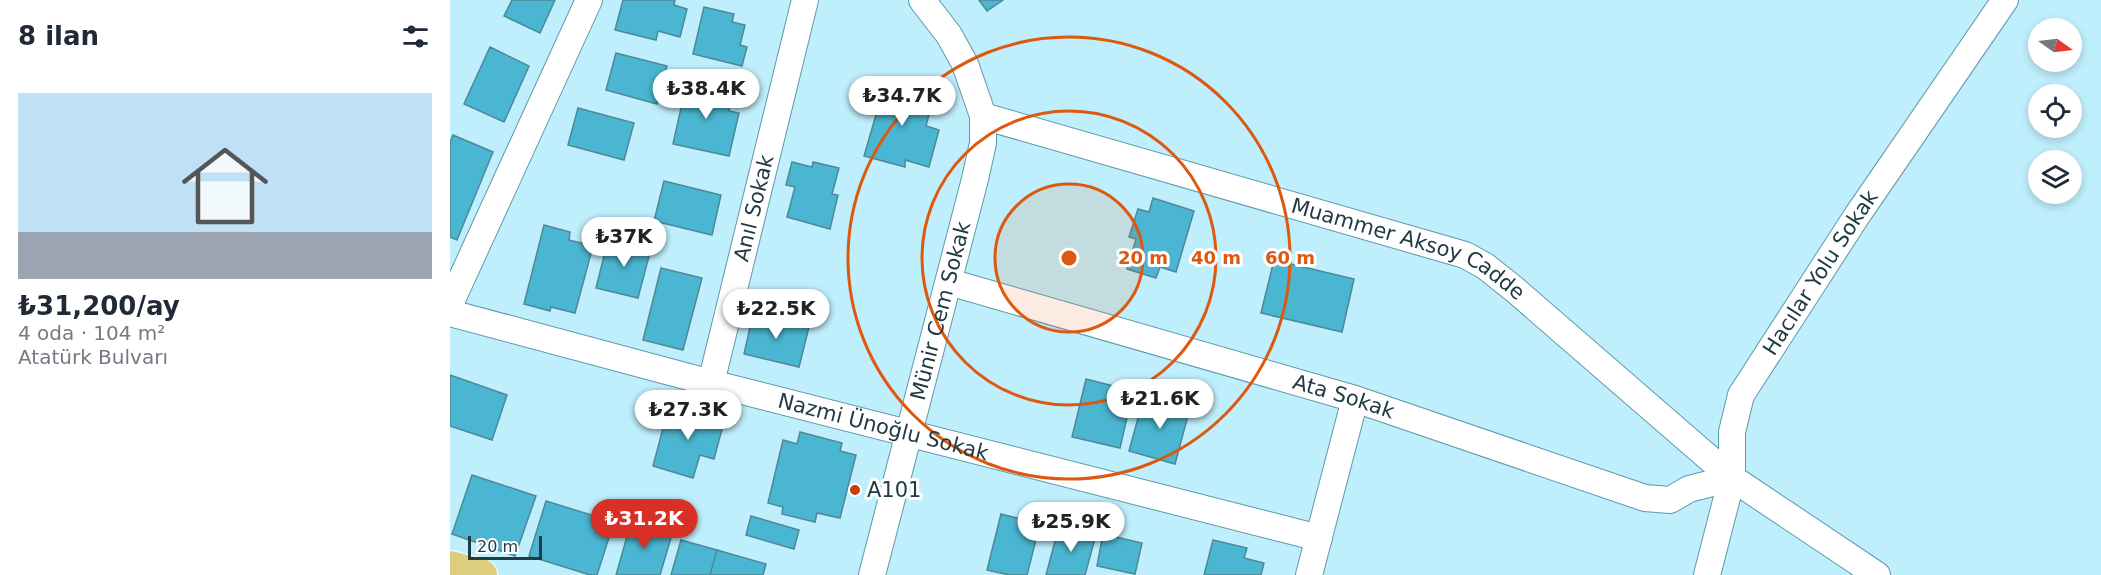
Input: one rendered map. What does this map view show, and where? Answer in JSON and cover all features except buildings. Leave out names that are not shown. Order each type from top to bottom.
[{"type":"main road","points":[[450,567],[481,575]]},
{"type":"street","points":[[450,304],[589,0]]},
{"type":"street","name":"Anıl Sokak","points":[[711,383],[805,0]]},
{"type":"street","points":[[922,0],[949,35],[965,64],[983,116]]},
{"type":"street","name":"Hacılar Yolu Sokak","points":[[1707,575],[1732,478],[1732,432],[1741,395],[1856,217],[2005,0]]},
{"type":"street","name":"Münir Cem Sokak","points":[[872,575],[977,170],[983,142],[983,116]]},
{"type":"street","name":"Muammer Aksoy Cadde","points":[[983,116],[1465,255],[1485,266],[1514,289],[1732,478],[1877,575]]},
{"type":"street","name":"Ata Sokak","points":[[949,282],[1356,399],[1645,498],[1670,500],[1689,489],[1732,478]]},
{"type":"street","name":"Nazmi Ünoğlu Sokak","points":[[450,313],[711,383],[1319,538]]},
{"type":"street","points":[[1309,575],[1356,399]]},
{"type":"place","name":"A101","points":[[855,490]]}]
